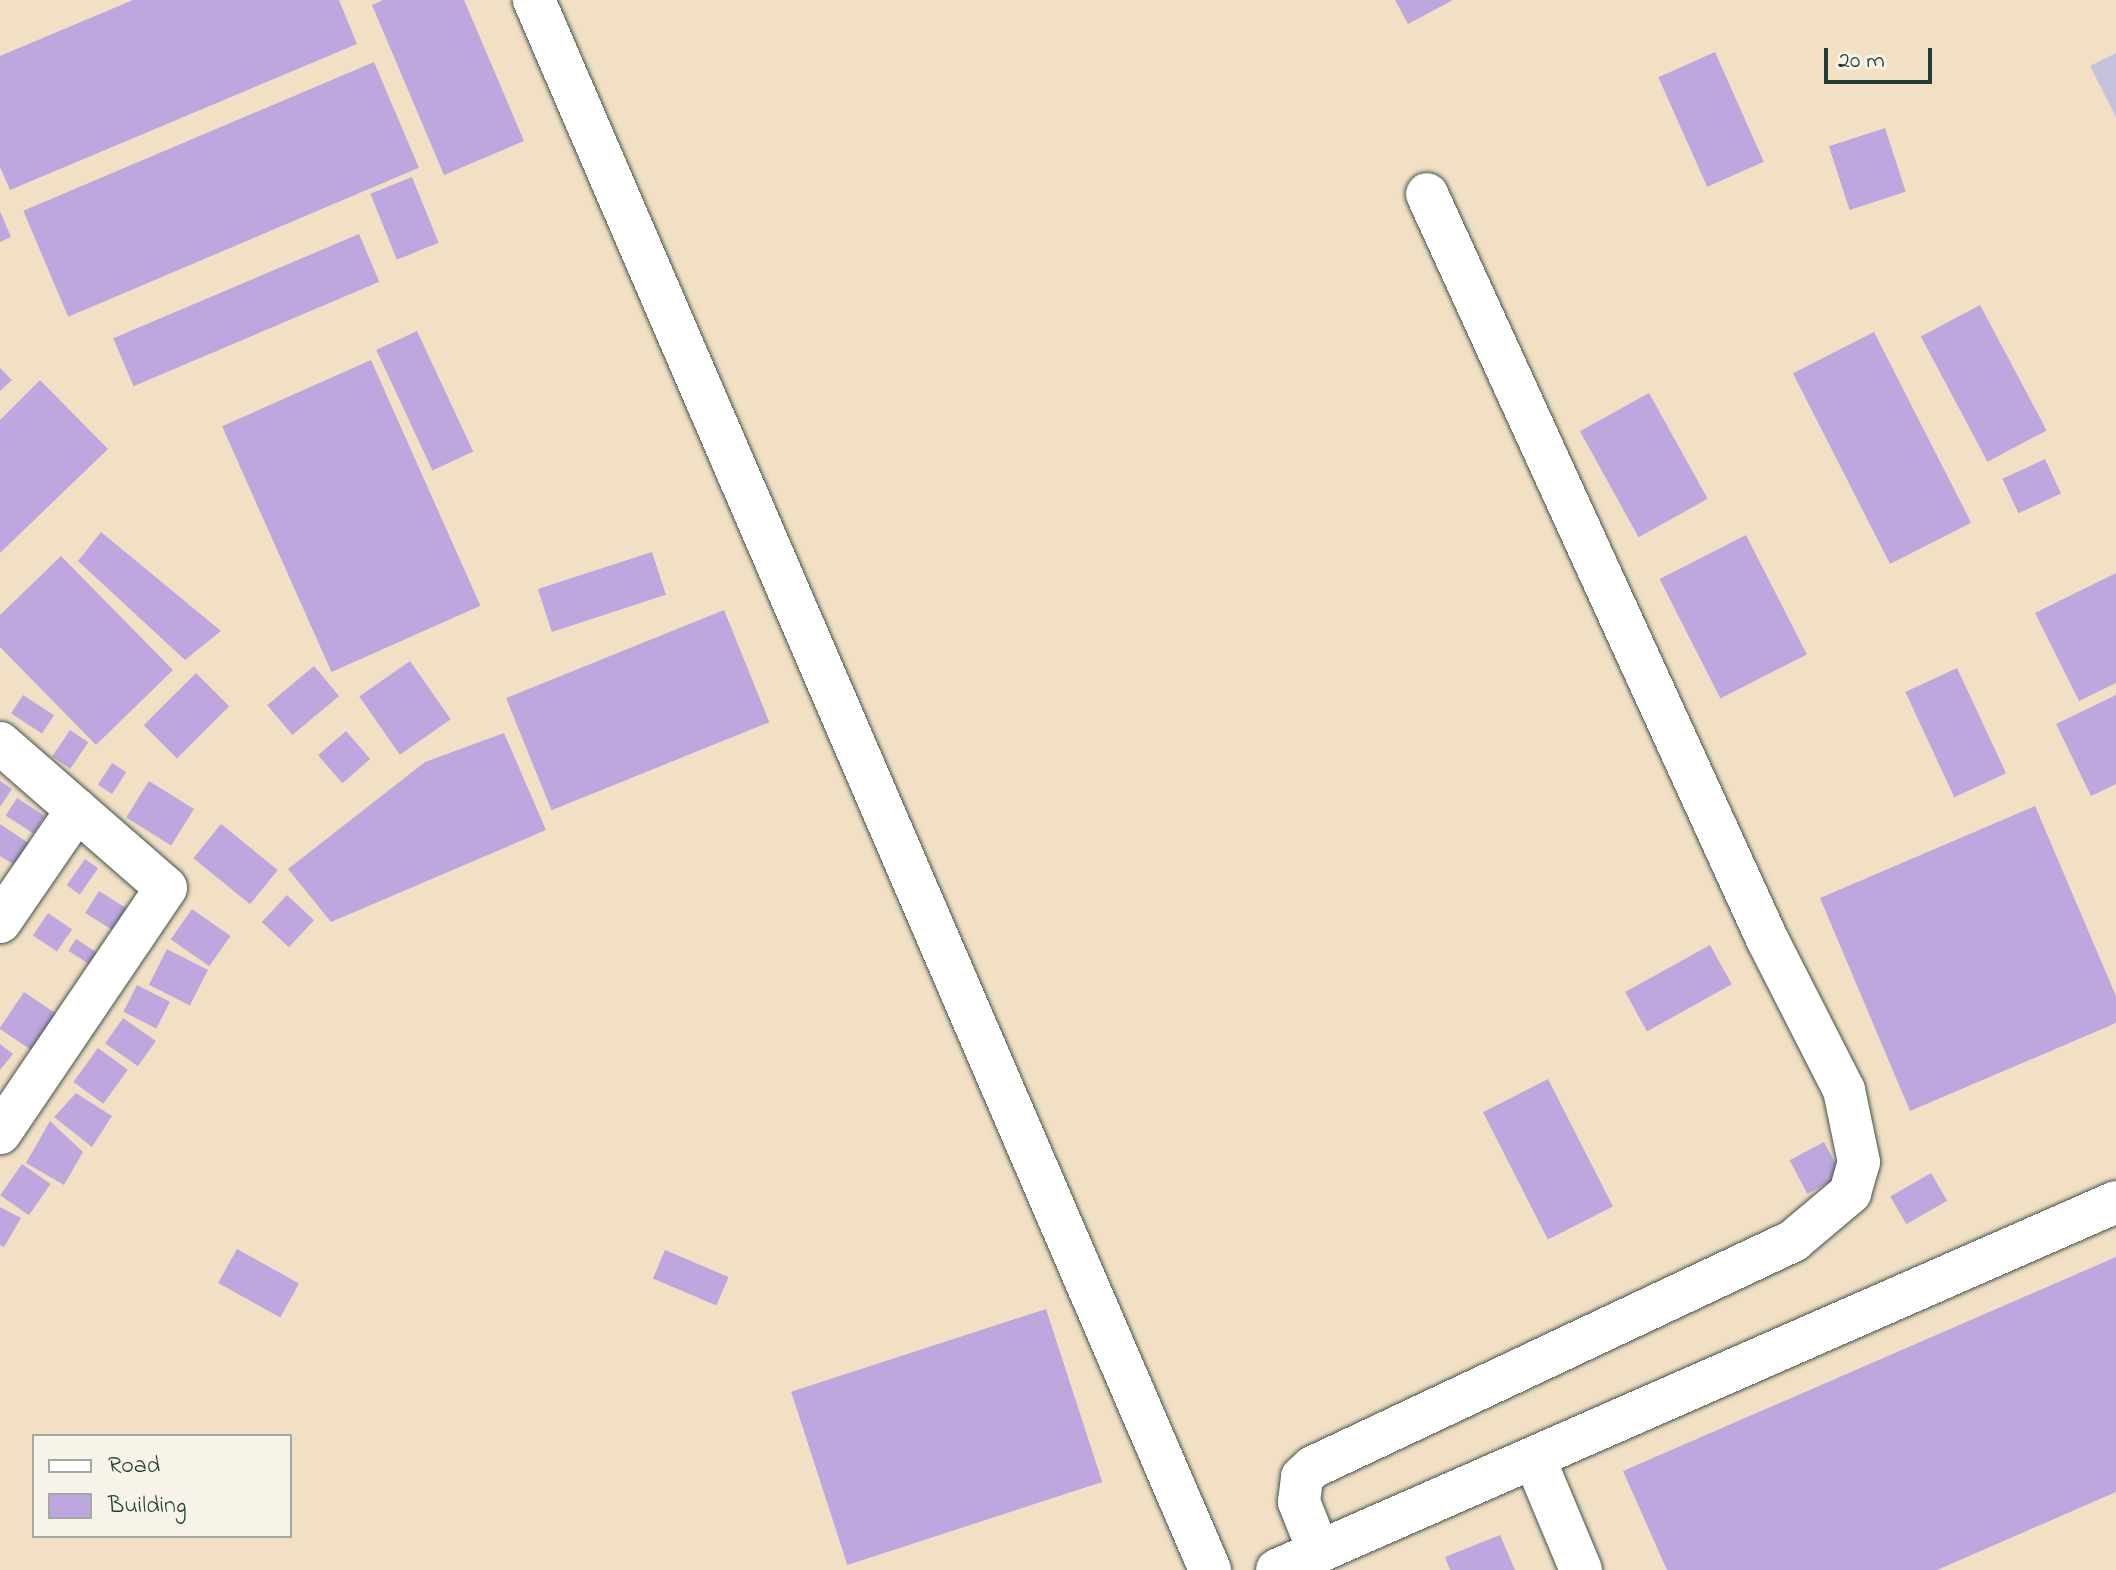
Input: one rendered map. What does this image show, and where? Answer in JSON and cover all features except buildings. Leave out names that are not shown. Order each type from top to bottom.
[{"type":"street","points":[[534,0],[1210,1570]]},
{"type":"street","points":[[1319,1552],[1299,1502],[1302,1477],[1313,1467],[1793,1241],[1850,1193],[1859,1162],[1844,1090],[1768,941],[1427,194]]},
{"type":"street","points":[[0,743],[162,882],[164,895],[0,1133]]},
{"type":"street","points":[[0,922],[77,810]]},
{"type":"street","points":[[1277,1570],[1535,1460],[2116,1202]]},
{"type":"street","points":[[1535,1460],[1581,1570]]},
{"type":"shaded area","points":[[2116,53],[2116,117],[2090,66]]}]
